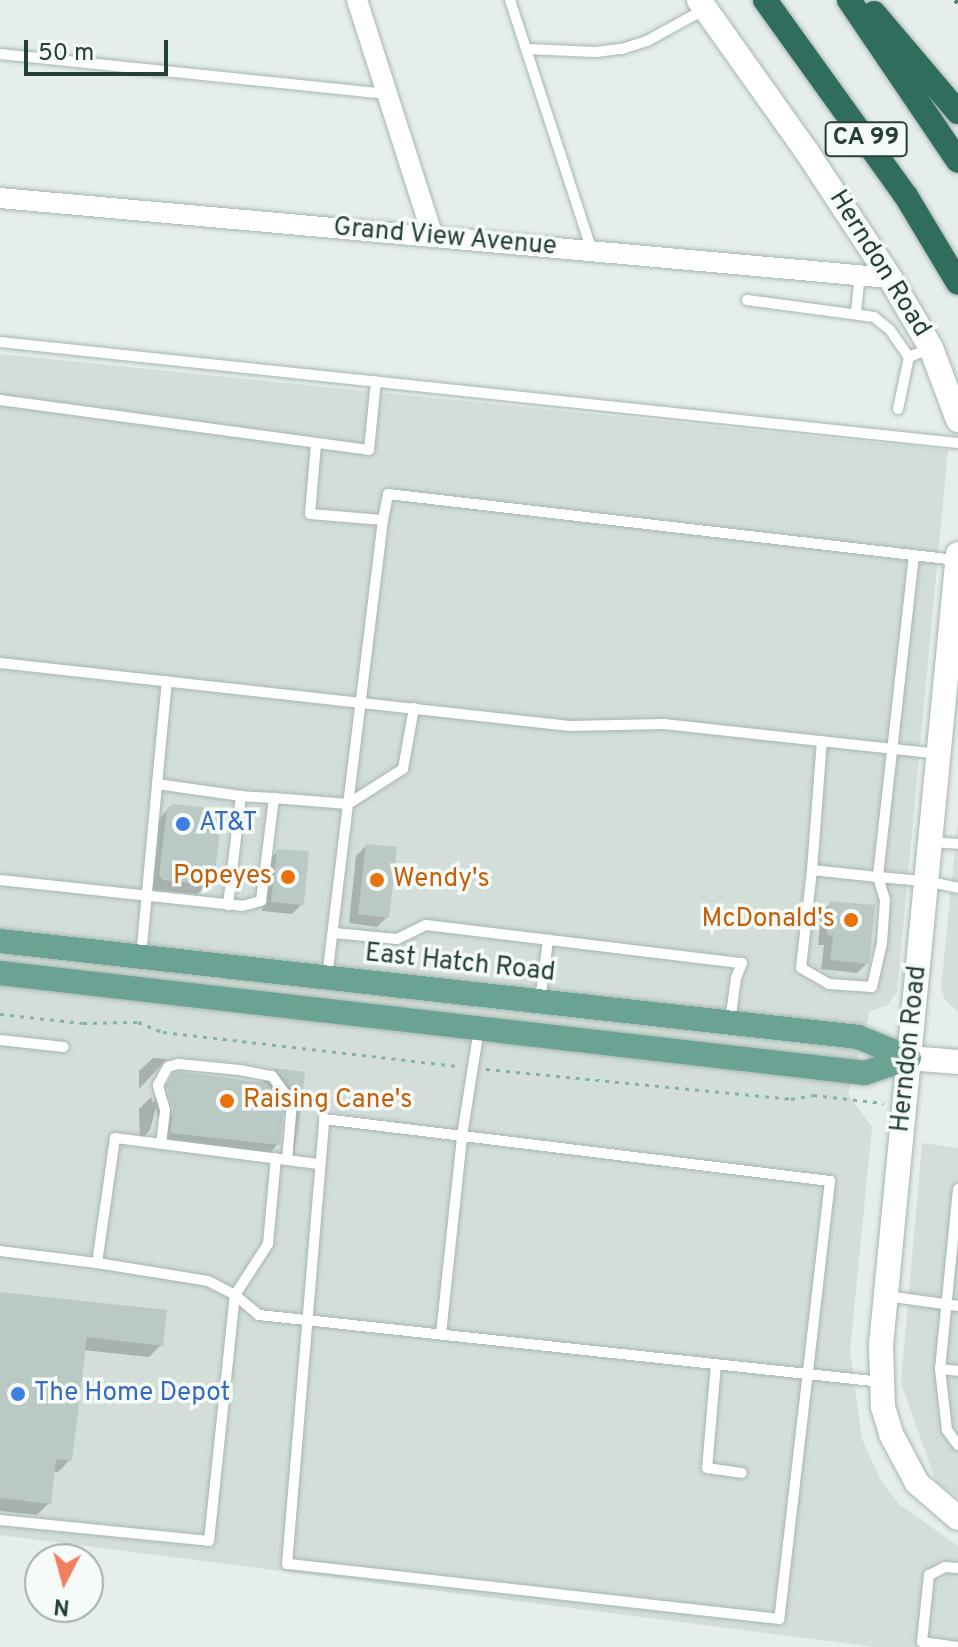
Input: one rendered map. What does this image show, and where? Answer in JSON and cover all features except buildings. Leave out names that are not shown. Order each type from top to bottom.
[{"type":"highway","name":"CA 99","points":[[765,0],[906,196],[958,283]]},
{"type":"highway","name":"CA 99","points":[[849,0],[958,161]]},
{"type":"highway","points":[[863,0],[958,112]]},
{"type":"main road","name":"East Hatch Road","points":[[0,941],[858,1037],[909,1058]]},
{"type":"main road","name":"East Hatch Road","points":[[0,973],[865,1073],[909,1058]]},
{"type":"street","points":[[357,0],[433,237]]},
{"type":"street","name":"Herndon Road","points":[[702,4],[807,152],[890,278],[920,352],[958,420]]},
{"type":"street","name":"Grand View Avenue","points":[[0,198],[890,278]]},
{"type":"street","name":"Herndon Road","points":[[957,557],[954,626],[929,841],[886,1296],[882,1382],[883,1407],[902,1459],[935,1502],[958,1518]]},
{"type":"street","name":"East Hatch Road","points":[[909,1058],[958,1062]]},
{"type":"lane","points":[[510,0],[592,251]]},
{"type":"lane","points":[[526,49],[596,52],[622,49],[647,41],[702,4]]},
{"type":"lane","points":[[0,54],[387,94]]},
{"type":"lane","points":[[856,312],[860,275]]},
{"type":"lane","points":[[747,300],[856,312],[874,317],[920,352],[898,409]]},
{"type":"lane","points":[[0,342],[958,443]]},
{"type":"lane","points":[[0,400],[369,450],[376,381]]},
{"type":"lane","points":[[316,444],[310,514],[383,520]]},
{"type":"lane","points":[[327,978],[388,494],[914,555],[957,557]]},
{"type":"lane","points":[[822,741],[801,968],[829,984],[872,987],[882,943],[885,900],[878,877],[914,555]]},
{"type":"lane","points":[[0,663],[570,726],[664,724],[894,749],[942,742]]},
{"type":"lane","points":[[141,957],[167,681]]},
{"type":"lane","points":[[157,784],[241,796],[348,804],[403,769],[414,708]]},
{"type":"lane","points":[[228,905],[241,796]]},
{"type":"lane","points":[[0,880],[228,905],[242,906],[261,901],[274,798]]},
{"type":"lane","points":[[929,841],[958,844]]},
{"type":"lane","points":[[812,870],[926,881],[958,888]]},
{"type":"lane","points":[[334,933],[397,939],[426,925],[742,963],[736,978],[730,1023]]},
{"type":"lane","points":[[540,1002],[548,940]]},
{"type":"lane","points":[[441,1334],[462,1136],[479,1029]]},
{"type":"lane","points":[[0,1040],[64,1047]]},
{"type":"lane","points":[[0,1520],[209,1541],[235,1295],[268,1244],[292,1103],[272,1076],[252,1071],[178,1064],[168,1067],[158,1085],[165,1110],[161,1144]]},
{"type":"lane","points":[[324,1119],[462,1136],[830,1181],[805,1373],[779,1619],[287,1564],[324,1119]]},
{"type":"lane","points":[[97,1263],[115,1138],[319,1164]]},
{"type":"lane","points":[[958,1189],[952,1305],[940,1369],[947,1430],[958,1445]]},
{"type":"lane","points":[[0,1251],[208,1281],[235,1295],[259,1315],[882,1382]]},
{"type":"lane","points":[[886,1296],[952,1305]]},
{"type":"lane","points":[[716,1364],[707,1468],[742,1473]]},
{"type":"lane","points":[[940,1369],[958,1371]]},
{"type":"lane","points":[[958,1568],[945,1567],[929,1575],[922,1642],[958,1647]]},
{"type":"path","points":[[0,1014],[83,1023],[138,1022],[163,1032],[474,1068],[791,1099],[813,1095],[904,1105]]},
{"type":"shaded area","points":[[0,354],[948,450],[897,992],[888,1005],[870,1011],[848,1094],[872,1127],[850,1352],[862,1439],[881,1481],[899,1504],[958,1546],[958,1647],[875,1647],[104,1548],[104,1543],[62,1543],[0,1535]]},
{"type":"shaded area","points":[[958,820],[958,1012],[945,1000],[941,988]]},
{"type":"shaded area","points":[[922,1143],[958,1148],[958,1497],[936,1482],[901,1383]]},
{"type":"place","name":"AT&T","points":[[183,824]]},
{"type":"place","name":"Popeyes","points":[[288,877]]},
{"type":"place","name":"Wendy's","points":[[377,880]]},
{"type":"place","name":"McDonald's","points":[[851,920]]},
{"type":"place","name":"Raising Cane's","points":[[227,1101]]},
{"type":"place","name":"The Home Depot","points":[[18,1394]]}]
